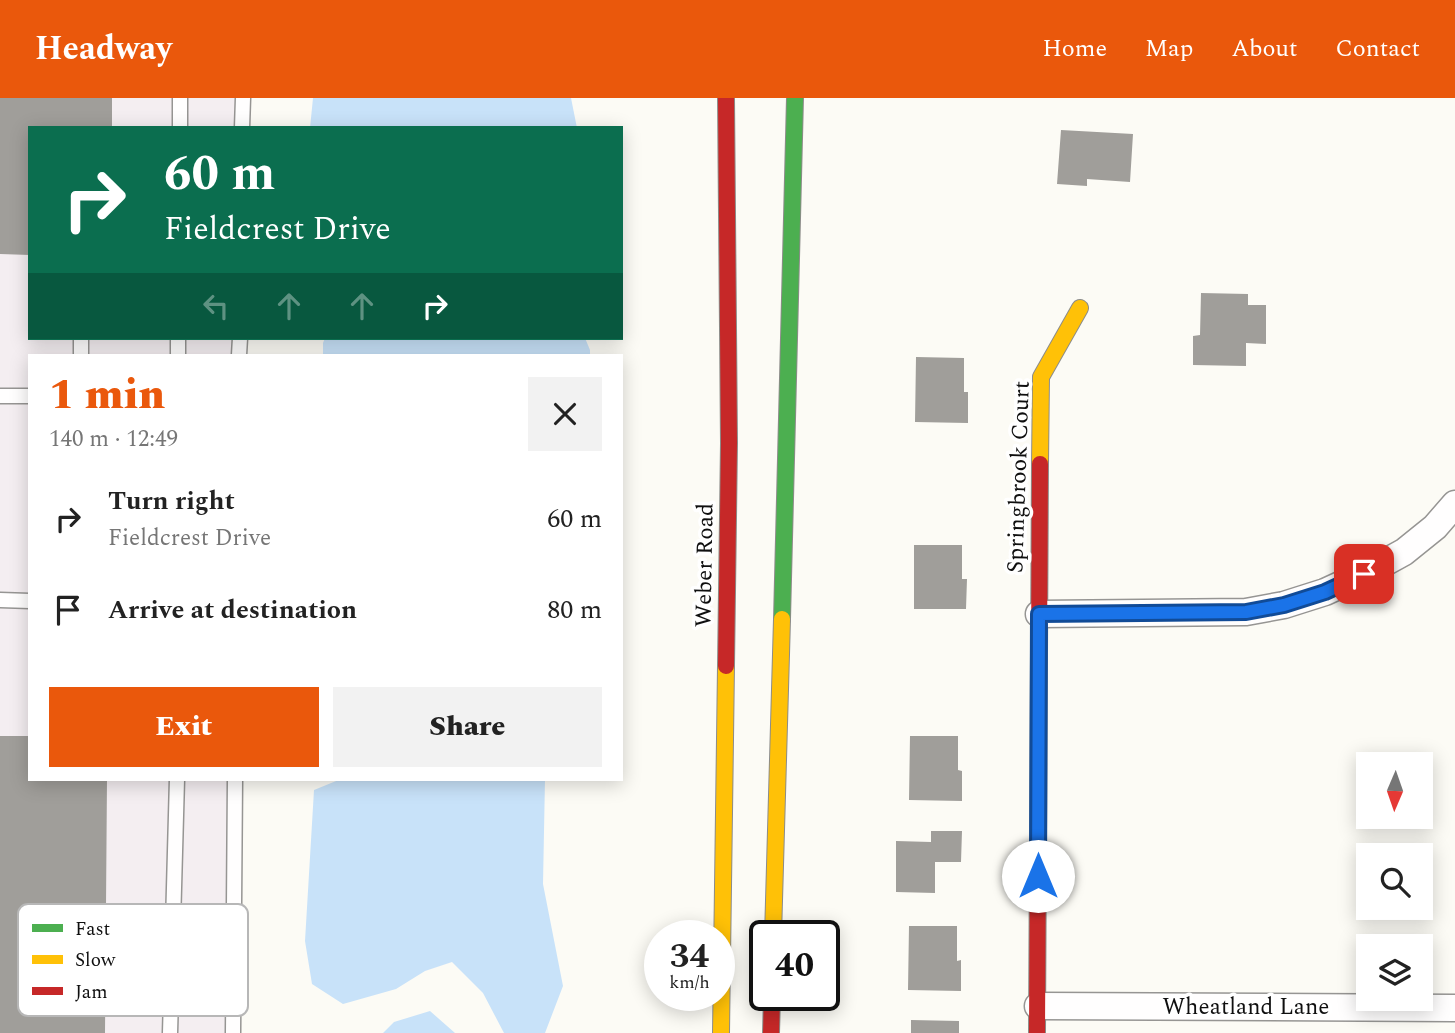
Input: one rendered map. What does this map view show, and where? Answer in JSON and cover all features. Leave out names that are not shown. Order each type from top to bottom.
[{"type":"main road","name":"Weber Road","points":[[721,1033],[729,443],[726,98]]},
{"type":"main road","points":[[773,920],[795,98]]},
{"type":"main road","name":"Springbrook Court","points":[[1037,1033],[1041,377],[1080,308]]},
{"type":"main road","points":[[771,1033],[772,1011]]},
{"type":"street","points":[[1039,614],[1246,612],[1284,605],[1335,588],[1404,552],[1435,527],[1455,505]]},
{"type":"street","name":"Wheatland Lane","points":[[1038,1006],[1455,1008]]},
{"type":"lane","points":[[180,98],[180,126]]},
{"type":"lane","points":[[242,126],[243,98]]},
{"type":"lane","points":[[0,396],[28,396]]},
{"type":"lane","points":[[0,600],[28,601]]},
{"type":"lane","points":[[174,904],[177,781]]},
{"type":"lane","points":[[234,904],[235,781]]},
{"type":"shaded area","points":[[0,98],[249,98],[248,126],[28,126],[28,340],[245,340],[245,354],[28,354],[28,781],[239,781],[237,904],[18,904],[18,1016],[235,1016],[235,1033],[0,1033]]},
{"type":"water","points":[[313,98],[571,98],[577,126],[310,126]]},
{"type":"water","points":[[324,340],[586,340],[590,354],[323,354]]},
{"type":"water","points":[[336,781],[545,781],[543,884],[563,986],[545,1033],[504,1033],[483,993],[452,962],[425,971],[396,989],[343,1004],[312,984],[305,941],[314,790]]},
{"type":"water","points":[[430,1011],[455,1033],[383,1033],[394,1022]]},
{"type":"building","points":[[0,98],[112,98],[112,126],[28,126],[28,255],[0,254]]},
{"type":"building","points":[[1061,130],[1133,134],[1130,182],[1087,179],[1087,186],[1057,184]]},
{"type":"building","points":[[1201,293],[1248,294],[1248,305],[1266,305],[1266,344],[1246,343],[1246,366],[1193,365],[1193,336],[1200,335]]},
{"type":"building","points":[[916,357],[964,358],[968,423],[915,422]]},
{"type":"building","points":[[914,545],[962,545],[962,579],[967,579],[966,609],[914,609]]},
{"type":"building","points":[[0,736],[28,736],[28,781],[107,781],[106,904],[18,904],[18,1016],[105,1016],[105,1033],[0,1033]]},
{"type":"building","points":[[910,736],[958,736],[962,801],[909,800]]},
{"type":"building","points":[[931,831],[962,831],[961,862],[935,862],[935,893],[896,892],[896,841],[931,842]]},
{"type":"building","points":[[909,926],[957,926],[957,961],[961,960],[961,991],[908,990]]},
{"type":"building","points":[[911,1020],[959,1021],[959,1033],[911,1033]]},
{"type":"traffic: fast","points":[[782,619],[795,98]]},
{"type":"traffic: slow","points":[[1040,464],[1041,377],[1080,308]]},
{"type":"traffic: slow","points":[[773,920],[782,619]]},
{"type":"traffic: slow","points":[[721,1033],[726,666]]},
{"type":"traffic: jam","points":[[726,98],[729,443],[726,666]]},
{"type":"traffic: jam","points":[[1037,1033],[1040,464]]},
{"type":"traffic: jam","points":[[771,1033],[772,1011]]},
{"type":"route","points":[[1038,876],[1039,614],[1246,612],[1284,605],[1325,592],[1364,574]]}]
